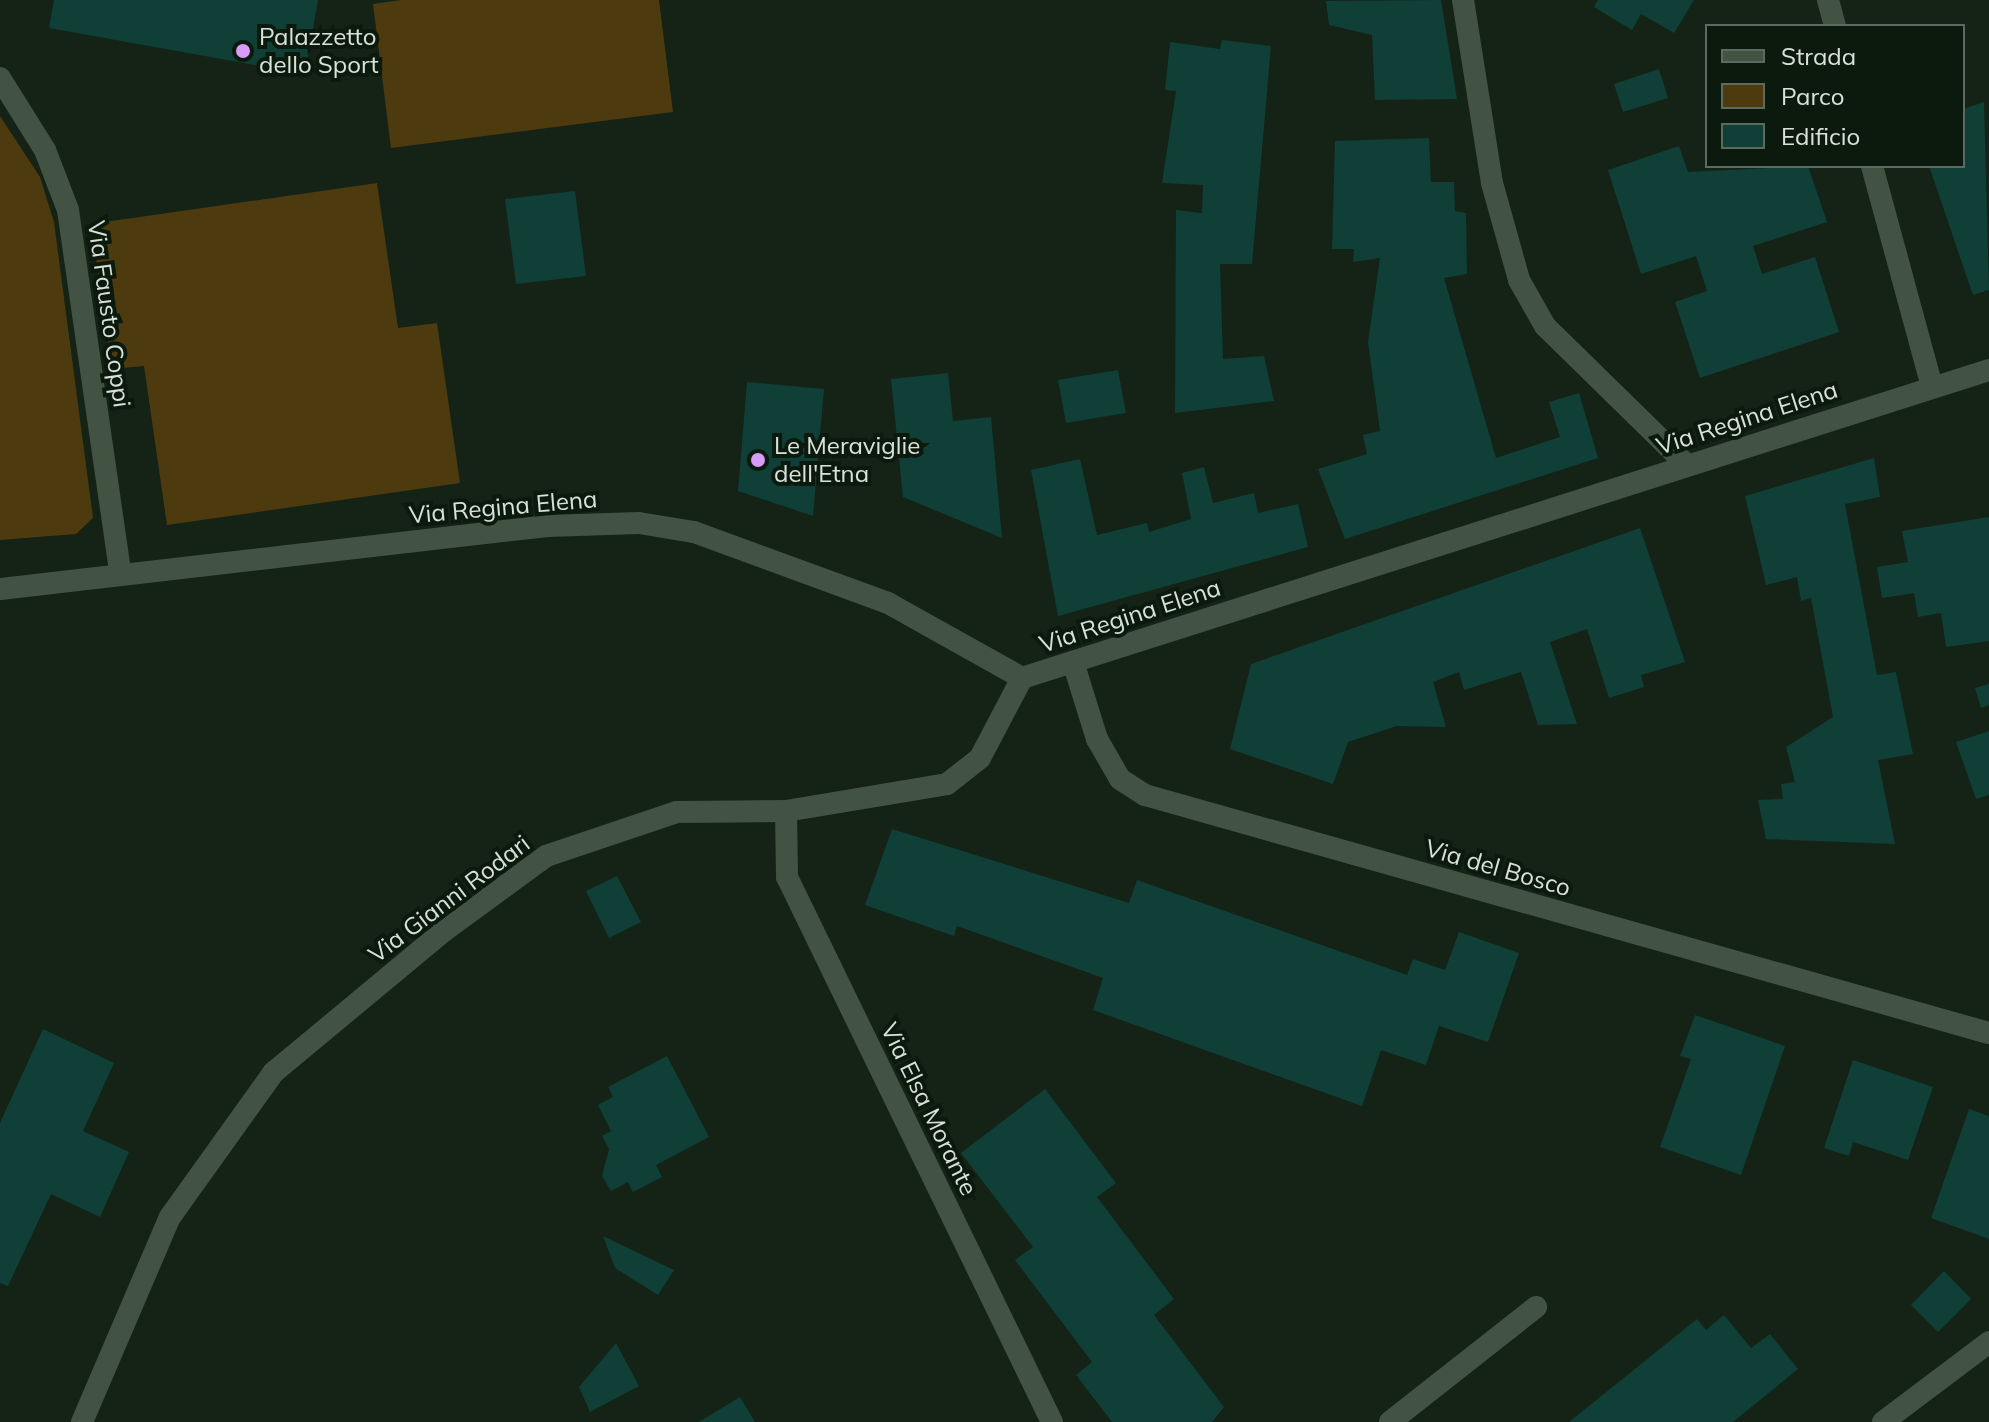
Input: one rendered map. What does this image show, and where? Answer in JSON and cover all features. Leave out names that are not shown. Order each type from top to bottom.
[{"type":"street","points":[[1463,0],[1492,183],[1519,280],[1545,326],[1686,464]]},
{"type":"street","points":[[1828,0],[1834,24]]},
{"type":"street","name":"Via Fausto Coppi","points":[[0,78],[45,150],[68,210],[120,573]]},
{"type":"street","points":[[1873,168],[1932,387]]},
{"type":"street","name":"Via Regina Elena","points":[[0,589],[547,526],[639,523],[694,532],[888,603],[1022,678],[1989,370]]},
{"type":"street","name":"Via del Bosco","points":[[1073,662],[1097,739],[1120,779],[1145,795],[1989,1033]]},
{"type":"street","name":"Via Gianni Rodari","points":[[82,1422],[170,1217],[274,1072],[546,856],[677,812],[786,811],[947,784],[980,758],[1022,678]]},
{"type":"street","name":"Via Elsa Morante","points":[[786,811],[787,877],[1052,1422]]},
{"type":"street","points":[[1390,1422],[1536,1307]]},
{"type":"street","points":[[1883,1422],[1989,1342]]},
{"type":"green space","points":[[401,0],[659,0],[673,112],[391,148],[373,4]]},
{"type":"green space","points":[[0,116],[40,177],[54,222],[93,518],[76,534],[0,540]]},
{"type":"green space","points":[[377,183],[398,328],[437,323],[460,483],[167,525],[144,366],[112,369],[91,224]]},
{"type":"building","name":"Palazzetto dello Sport","points":[[54,0],[318,0],[305,74],[49,28]]},
{"type":"building","points":[[1441,0],[1457,99],[1375,100],[1372,35],[1329,25],[1326,1]]},
{"type":"building","points":[[1598,0],[1694,0],[1674,33],[1641,14],[1632,30],[1594,7]]},
{"type":"building","points":[[1222,40],[1271,46],[1252,264],[1220,264],[1223,359],[1264,356],[1274,401],[1175,413],[1176,210],[1202,213],[1203,185],[1162,183],[1176,91],[1165,90],[1170,42],[1220,49]]},
{"type":"building","points":[[1659,69],[1668,98],[1623,112],[1614,84]]},
{"type":"building","points":[[1984,102],[1989,290],[1973,295],[1930,168],[1965,168],[1965,108]]},
{"type":"building","points":[[1429,138],[1431,182],[1454,182],[1455,211],[1466,213],[1467,274],[1444,278],[1496,458],[1560,437],[1549,402],[1579,393],[1598,458],[1345,539],[1318,469],[1367,454],[1363,435],[1380,431],[1368,342],[1380,258],[1353,262],[1354,249],[1332,249],[1335,141]]},
{"type":"building","points":[[1679,146],[1688,172],[1809,168],[1827,222],[1753,246],[1762,274],[1815,257],[1839,332],[1700,378],[1675,302],[1707,291],[1696,256],[1641,274],[1608,170]]},
{"type":"building","points":[[575,191],[586,276],[516,284],[505,199]]},
{"type":"building","points":[[1118,370],[1126,413],[1066,423],[1058,380]]},
{"type":"building","points":[[948,373],[953,421],[991,417],[1002,538],[903,497],[891,379]]},
{"type":"building","points":[[747,382],[824,389],[813,516],[738,491]]},
{"type":"building","points":[[1874,458],[1880,497],[1845,504],[1877,675],[1896,672],[1913,754],[1878,760],[1895,844],[1766,839],[1758,800],[1783,799],[1781,784],[1795,782],[1786,747],[1833,717],[1811,598],[1801,601],[1797,577],[1766,585],[1745,496]]},
{"type":"building","points":[[1080,459],[1097,535],[1147,523],[1149,532],[1191,519],[1182,473],[1204,467],[1213,503],[1254,493],[1258,513],[1298,504],[1308,547],[1058,616],[1031,470]]},
{"type":"building","points":[[1989,517],[1989,641],[1946,647],[1941,613],[1918,617],[1914,593],[1882,598],[1877,567],[1908,562],[1902,531]]},
{"type":"building","points":[[1640,528],[1685,662],[1641,675],[1644,687],[1609,698],[1587,629],[1550,642],[1577,724],[1538,725],[1521,672],[1464,690],[1459,672],[1433,682],[1446,727],[1397,726],[1348,742],[1333,784],[1230,749],[1251,664]]},
{"type":"building","points":[[1989,684],[1989,705],[1981,708],[1975,688]]},
{"type":"building","points":[[1989,731],[1989,795],[1976,799],[1956,742]]},
{"type":"building","points":[[892,829],[1129,903],[1137,880],[1407,975],[1413,959],[1445,970],[1459,932],[1519,953],[1488,1042],[1439,1026],[1426,1065],[1381,1050],[1362,1106],[1093,1010],[1103,978],[957,926],[954,936],[865,905]]},
{"type":"building","points":[[617,876],[641,922],[609,938],[586,891]]},
{"type":"building","points":[[1695,1015],[1785,1046],[1741,1175],[1660,1147],[1691,1059],[1680,1056]]},
{"type":"building","points":[[43,1029],[114,1063],[83,1131],[129,1152],[100,1217],[51,1194],[8,1286],[0,1283],[0,1123]]},
{"type":"building","points":[[667,1056],[709,1137],[656,1165],[662,1177],[633,1192],[628,1182],[611,1191],[602,1176],[609,1149],[602,1136],[611,1131],[598,1105],[613,1097],[608,1087]]},
{"type":"building","points":[[1853,1060],[1933,1087],[1908,1160],[1853,1142],[1849,1156],[1824,1148]]},
{"type":"building","points":[[1045,1089],[1116,1183],[1097,1197],[1174,1299],[1154,1315],[1224,1407],[1212,1422],[1112,1422],[1076,1375],[1092,1362],[1015,1260],[1033,1247],[961,1153]]},
{"type":"building","points":[[1969,1109],[1989,1116],[1989,1239],[1931,1218]]},
{"type":"building","points":[[603,1236],[674,1270],[658,1295],[615,1268]]},
{"type":"building","points":[[1944,1271],[1971,1299],[1938,1332],[1911,1305]]},
{"type":"building","points":[[1724,1315],[1751,1348],[1770,1334],[1798,1369],[1733,1422],[1569,1422],[1697,1319],[1706,1330]]},
{"type":"building","points":[[616,1343],[639,1386],[590,1412],[579,1387]]},
{"type":"building","points":[[740,1397],[755,1422],[699,1422]]},
{"type":"place","name":"Palazzetto dello Sport","points":[[243,51]]},
{"type":"place","name":"Le Meraviglie dell'Etna","points":[[758,460]]}]
